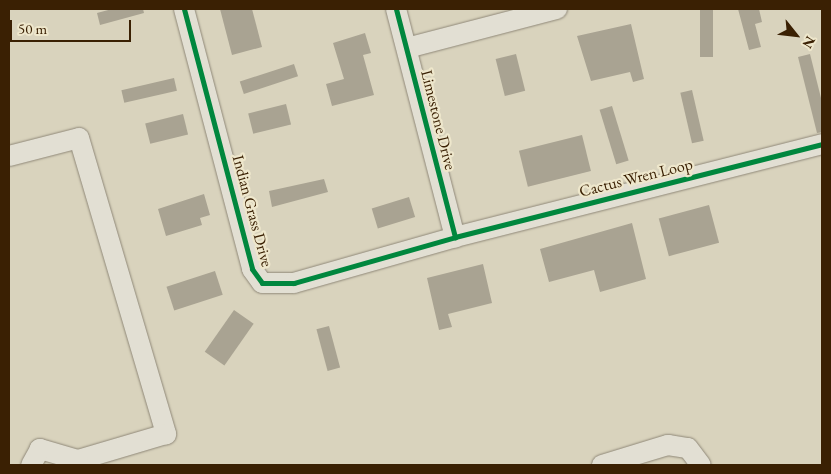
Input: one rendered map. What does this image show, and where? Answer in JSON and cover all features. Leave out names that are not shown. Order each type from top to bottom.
[{"type":"street","name":"Indian Grass Drive","points":[[184,9],[252,269],[262,284],[294,283],[455,237]]},
{"type":"street","name":"Limestone Drive","points":[[396,9],[455,237]]},
{"type":"street","points":[[407,48],[557,9]]},
{"type":"street","points":[[9,156],[79,138],[166,434],[78,460],[40,449],[31,465]]},
{"type":"street","name":"Cactus Wren Loop","points":[[455,237],[822,144]]},
{"type":"street","points":[[602,465],[668,445],[688,448],[701,465]]},
{"type":"building","points":[[112,9],[143,9],[144,13],[100,25],[97,13]]},
{"type":"building","points":[[220,9],[252,9],[262,47],[232,55]]},
{"type":"building","points":[[700,9],[713,9],[713,57],[700,57]]},
{"type":"building","points":[[738,9],[759,9],[762,22],[755,24],[761,47],[749,50]]},
{"type":"building","points":[[631,24],[644,79],[633,82],[630,72],[591,81],[577,36]]},
{"type":"building","points":[[365,33],[371,53],[363,55],[374,95],[332,106],[326,84],[344,79],[333,43]]},
{"type":"building","points":[[516,54],[525,91],[505,96],[496,59]]},
{"type":"building","points":[[810,54],[822,102],[822,132],[817,133],[798,57]]},
{"type":"building","points":[[294,64],[298,76],[244,94],[240,82]]},
{"type":"building","points":[[174,78],[177,91],[124,103],[121,90]]},
{"type":"building","points":[[692,90],[704,141],[692,143],[680,93]]},
{"type":"building","points":[[286,104],[291,124],[253,134],[248,113]]},
{"type":"building","points":[[612,106],[629,161],[616,164],[600,110]]},
{"type":"building","points":[[183,114],[188,134],[150,144],[145,123]]},
{"type":"building","points":[[582,135],[591,171],[528,187],[519,151]]},
{"type":"building","points":[[324,179],[328,192],[272,207],[269,191]]},
{"type":"building","points":[[204,194],[210,215],[200,218],[202,225],[166,236],[158,209]]},
{"type":"building","points":[[409,197],[415,217],[378,228],[372,208]]},
{"type":"building","points":[[709,205],[719,243],[669,256],[659,218]]},
{"type":"building","points":[[632,223],[646,279],[600,292],[594,270],[549,282],[540,249]]},
{"type":"building","points":[[483,264],[492,303],[448,314],[452,327],[439,330],[427,278]]},
{"type":"building","points":[[215,271],[223,295],[174,311],[166,287]]},
{"type":"building","points":[[234,310],[254,324],[224,366],[205,352]]},
{"type":"building","points":[[329,326],[340,368],[328,371],[316,329]]},
{"type":"cycle path","points":[[184,9],[252,269],[262,283],[294,283],[455,237],[822,144]]},
{"type":"cycle path","points":[[396,9],[455,237]]}]
